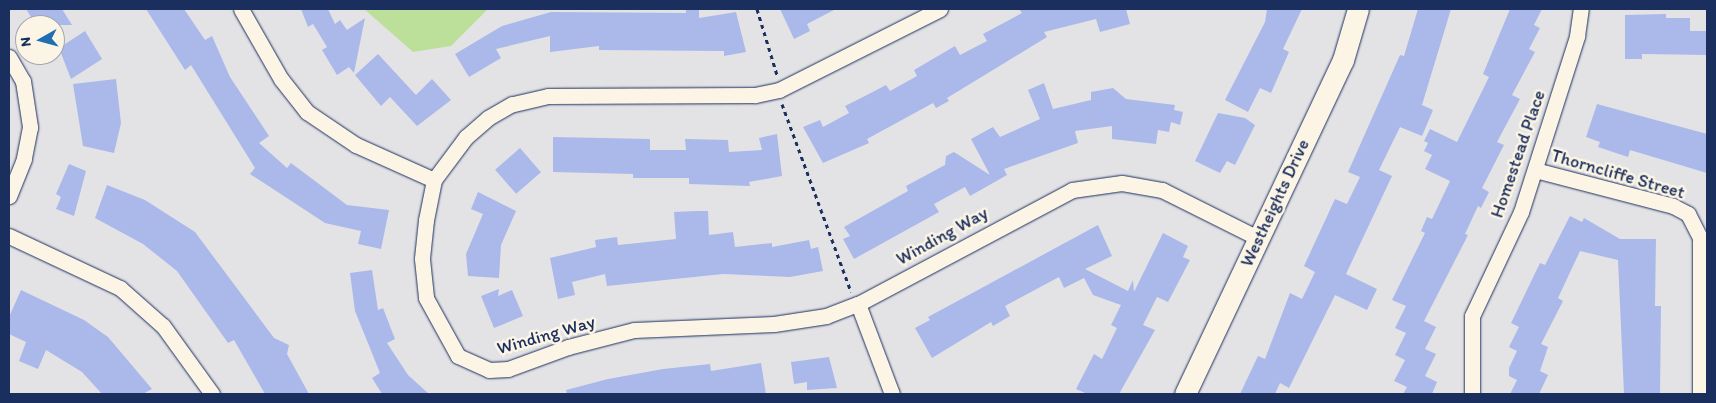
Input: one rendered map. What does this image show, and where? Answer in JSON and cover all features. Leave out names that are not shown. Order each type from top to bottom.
[{"type":"street","points":[[241,9],[281,79],[307,112],[356,145],[434,180]]},
{"type":"street","name":"Winding Way","points":[[940,9],[779,90],[755,95],[548,96],[512,104],[466,137],[434,180],[422,259],[426,298],[458,356],[489,370],[508,369],[568,347],[634,330],[774,324],[826,316],[858,304],[1072,190],[1122,183],[1162,190],[1258,238]]},
{"type":"street","name":"Westheights Drive","points":[[1185,394],[1343,60],[1358,9]]},
{"type":"street","name":"Homestead Place","points":[[1472,394],[1472,316],[1521,212],[1535,170],[1581,9]]},
{"type":"street","points":[[9,58],[22,81],[30,127],[24,159],[9,196]]},
{"type":"street","name":"Thorncliffe Street","points":[[1535,170],[1673,206],[1688,214],[1700,238],[1700,394]]},
{"type":"street","points":[[9,236],[120,288],[164,326],[212,394]]},
{"type":"street","points":[[858,304],[892,394]]},
{"type":"path","points":[[757,9],[778,79]]},
{"type":"path","points":[[781,101],[845,284],[858,304]]},
{"type":"green space","points":[[364,9],[488,9],[451,46],[413,52]]},
{"type":"building","points":[[26,9],[62,9],[72,25],[65,25],[65,15],[30,15]]},
{"type":"building","points":[[146,9],[184,9],[205,40],[212,36],[230,77],[269,136],[259,143],[287,168],[291,163],[347,205],[389,210],[381,249],[358,244],[361,231],[325,223],[250,174],[255,168],[191,65],[185,70]]},
{"type":"building","points":[[301,9],[328,9],[335,24],[340,20],[347,30],[365,18],[354,73],[349,67],[337,75],[322,50],[327,47],[313,24],[308,27]]},
{"type":"building","points":[[686,9],[699,9],[699,18],[736,12],[746,52],[724,56],[724,51],[599,50],[599,46],[550,52],[550,36],[496,49],[501,58],[469,77],[455,54],[502,26],[551,12],[686,13]]},
{"type":"building","points":[[780,9],[836,9],[807,24],[810,31],[794,39]]},
{"type":"building","points":[[1019,9],[1126,9],[1130,24],[1100,32],[1096,19],[1044,32],[1047,37],[947,98],[949,101],[936,108],[933,103],[867,139],[869,143],[823,163],[803,127],[820,120],[823,127],[849,113],[845,106],[886,85],[890,91],[917,76],[914,70],[955,46],[960,55],[987,41],[983,34],[1022,13]]},
{"type":"building","points":[[1267,9],[1302,9],[1283,49],[1289,52],[1271,93],[1260,88],[1248,112],[1225,100],[1265,22]]},
{"type":"building","points":[[1418,9],[1451,9],[1422,105],[1433,110],[1422,136],[1400,127],[1379,170],[1392,176],[1346,274],[1377,289],[1367,310],[1335,295],[1289,388],[1280,383],[1275,394],[1240,394],[1258,356],[1265,359],[1290,293],[1302,299],[1315,272],[1304,266],[1335,199],[1347,204],[1360,177],[1348,172],[1400,55],[1404,56]]},
{"type":"building","points":[[1510,9],[1542,9],[1534,25],[1540,28],[1529,49],[1535,52],[1512,95],[1520,99],[1497,142],[1504,145],[1482,188],[1489,192],[1481,208],[1478,206],[1465,234],[1468,235],[1424,321],[1436,327],[1425,349],[1436,354],[1425,376],[1437,382],[1432,394],[1403,394],[1407,387],[1394,381],[1405,360],[1395,355],[1406,333],[1395,328],[1406,306],[1392,300],[1425,233],[1421,231],[1427,217],[1432,219],[1450,181],[1425,169],[1432,155],[1424,151],[1428,143],[1424,141],[1430,129],[1457,142],[1489,77],[1483,74]]},
{"type":"building","points":[[1666,14],[1666,18],[1690,18],[1690,31],[1707,31],[1707,55],[1642,54],[1642,59],[1625,59],[1625,15]]},
{"type":"building","points":[[85,31],[102,59],[71,79],[65,64],[65,44]]},
{"type":"building","points":[[378,54],[416,95],[432,79],[451,100],[417,126],[390,97],[381,106],[355,75]]},
{"type":"building","points":[[116,79],[121,123],[114,153],[83,146],[73,84]]},
{"type":"building","points":[[1044,83],[1053,109],[1091,100],[1091,92],[1113,88],[1126,99],[1175,105],[1174,110],[1183,112],[1180,125],[1171,122],[1169,132],[1158,130],[1156,144],[1112,139],[1112,126],[1075,131],[1078,143],[1004,169],[1007,175],[970,196],[965,187],[934,204],[939,212],[854,259],[843,239],[850,236],[844,227],[908,191],[906,186],[945,165],[946,156],[954,152],[990,175],[971,139],[993,127],[1000,137],[1040,119],[1028,90]]},
{"type":"building","points":[[1597,104],[1707,134],[1707,173],[1630,150],[1628,157],[1598,147],[1600,142],[1586,137]]},
{"type":"building","points":[[1218,113],[1245,118],[1255,125],[1235,165],[1227,161],[1220,173],[1195,161]]},
{"type":"building","points":[[777,134],[782,176],[749,182],[750,186],[689,184],[689,178],[633,178],[633,174],[553,172],[553,137],[650,139],[650,150],[686,150],[685,139],[728,140],[729,152],[762,150],[759,138]]},
{"type":"building","points":[[520,148],[541,172],[516,194],[495,170]]},
{"type":"building","points":[[69,164],[86,171],[74,216],[56,209],[61,197],[56,194]]},
{"type":"building","points":[[107,185],[145,200],[195,232],[274,338],[289,345],[287,354],[309,394],[265,394],[234,340],[228,343],[177,271],[143,244],[95,218]]},
{"type":"building","points":[[478,192],[516,211],[501,245],[499,278],[468,276],[466,254],[483,214],[471,209]]},
{"type":"building","points":[[708,211],[709,235],[733,232],[735,247],[772,243],[772,247],[809,240],[811,249],[818,247],[823,271],[790,277],[723,274],[607,286],[605,274],[572,282],[575,295],[558,299],[550,258],[596,247],[595,240],[617,237],[618,245],[676,239],[674,212]]},
{"type":"building","points":[[1570,216],[1582,222],[1584,218],[1620,239],[1656,239],[1655,306],[1661,306],[1660,394],[1624,394],[1618,260],[1580,251],[1558,298],[1563,301],[1541,344],[1548,347],[1540,371],[1548,375],[1539,394],[1510,394],[1517,380],[1509,376],[1509,368],[1517,351],[1509,347],[1519,327],[1511,323],[1540,263],[1545,265]]},
{"type":"building","points":[[1098,225],[1112,256],[1085,269],[1128,291],[1133,280],[1134,292],[1163,233],[1188,246],[1183,257],[1190,260],[1168,302],[1157,297],[1143,325],[1155,330],[1119,394],[1087,394],[1076,389],[1094,354],[1102,359],[1117,328],[1111,325],[1121,305],[1093,295],[1084,278],[1064,288],[1059,277],[1005,306],[1010,316],[993,326],[991,322],[932,358],[915,328],[930,320],[928,317]]},
{"type":"building","points":[[372,270],[378,310],[383,308],[395,339],[387,343],[408,375],[429,394],[382,394],[372,378],[380,373],[355,311],[350,273]]},
{"type":"building","points":[[499,289],[498,296],[512,290],[523,316],[494,328],[481,296]]},
{"type":"building","points":[[21,290],[84,320],[108,337],[152,389],[143,394],[102,394],[82,372],[46,350],[38,369],[19,361],[26,342],[9,334],[9,317]]},
{"type":"building","points":[[829,357],[837,388],[807,390],[807,382],[794,384],[791,362]]},
{"type":"building","points":[[761,363],[766,394],[567,394],[566,390],[608,379],[663,369],[710,364],[711,371]]}]
